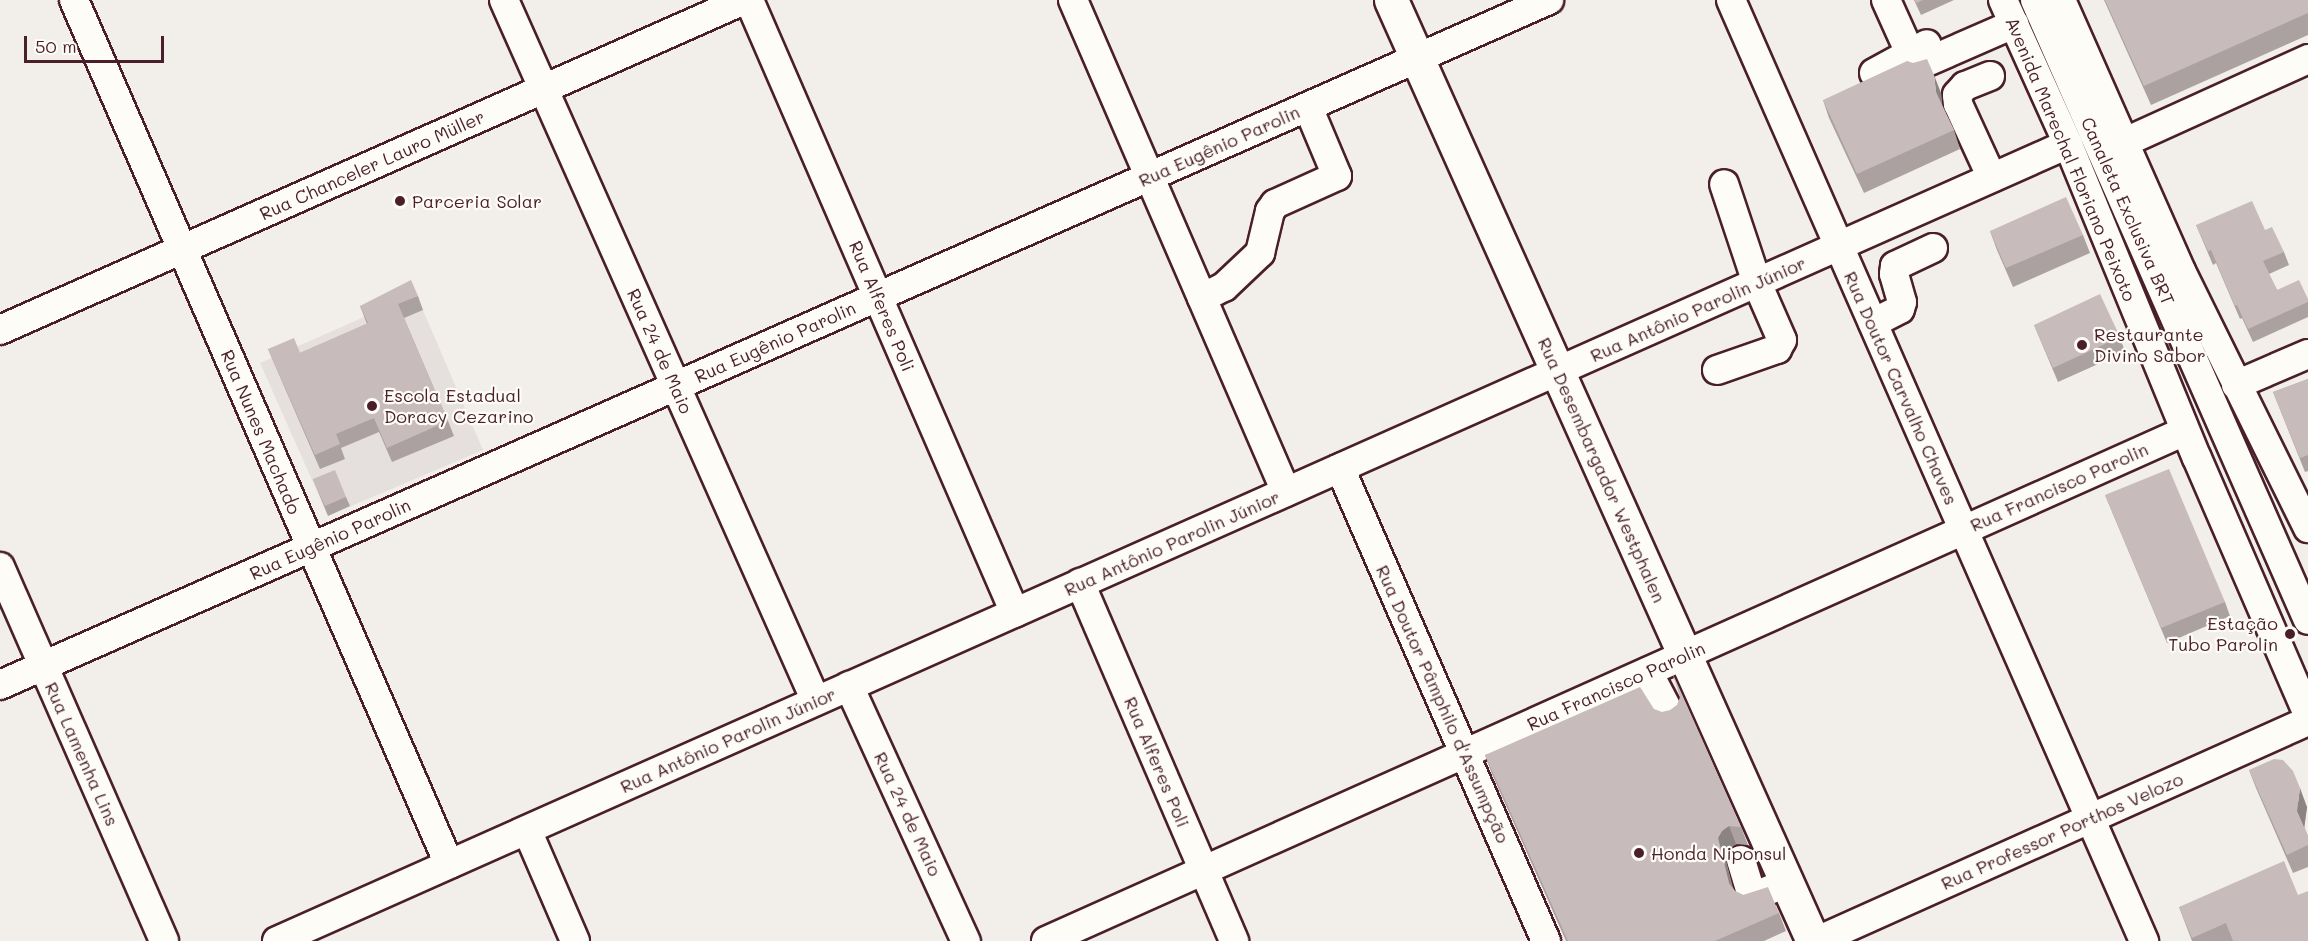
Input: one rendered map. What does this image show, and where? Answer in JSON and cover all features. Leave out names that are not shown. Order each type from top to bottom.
[{"type":"main road","name":"Rua Desembargador Westphalen","points":[[1391,0],[1815,941]]},
{"type":"street","name":"Rua Nunes Machado","points":[[74,0],[449,864]]},
{"type":"street","name":"Rua 24 de Maio","points":[[504,0],[816,701]]},
{"type":"street","name":"Rua Chanceler Lauro Müller","points":[[0,330],[744,0]]},
{"type":"street","name":"Rua Alferes Poli","points":[[749,0],[1015,613]]},
{"type":"street","points":[[1073,0],[1286,492]]},
{"type":"street","name":"Rua Eugênio Parolin","points":[[0,685],[1549,0]]},
{"type":"street","name":"Rua Doutor Carvalho Chaves","points":[[1731,0],[2144,941]]},
{"type":"street","points":[[1886,0],[1910,53]]},
{"type":"street","name":"Canaleta Exclusiva BRT","points":[[2035,0],[2308,620]]},
{"type":"street","points":[[2061,0],[2123,142],[2236,385],[2308,528]]},
{"type":"street","points":[[1874,73],[1910,53],[2007,10]]},
{"type":"street","name":"Avenida Marechal Floriano Peixoto","points":[[2007,10],[2068,144],[2185,431],[2308,715]]},
{"type":"street","points":[[2123,142],[2305,68]]},
{"type":"street","points":[[1990,76],[1965,86],[1957,95],[1958,104],[1992,178]]},
{"type":"street","points":[[1202,298],[1224,287],[1260,253],[1270,211],[1275,204],[1337,176],[1308,107]]},
{"type":"street","name":"Rua Antônio Parolin Júnior","points":[[277,941],[2068,144]]},
{"type":"street","points":[[1717,370],[1780,345],[1782,340],[1757,283],[1724,184]]},
{"type":"street","points":[[1873,323],[1899,309],[1902,302],[1894,274],[1895,266],[1933,248]]},
{"type":"street","points":[[2236,385],[2308,354]]},
{"type":"street","name":"Rua Francisco Parolin","points":[[1046,941],[2185,431]]},
{"type":"street","name":"Rua Doutor Pâmphilo d'Assumpção","points":[[1340,468],[1546,941]]},
{"type":"street","name":"Rua Lamenha Lins","points":[[0,567],[164,941]]},
{"type":"street","name":"Rua Alferes Poli","points":[[1080,584],[1234,941]]},
{"type":"street","points":[[1648,672],[1670,714]]},
{"type":"street","name":"Rua 24 de Maio","points":[[849,686],[966,941]]},
{"type":"street","name":"Rua Professor Porthos Velozo","points":[[1815,941],[2308,721]]},
{"type":"street","points":[[527,830],[576,941]]},
{"type":"street","points":[[1741,860],[1752,897],[1788,883]]},
{"type":"shaded area","name":"Escola Estadual Doracy Cezarino","points":[[416,294],[483,450],[328,516],[260,363]]},
{"type":"building","points":[[2105,0],[2308,0],[2308,13],[2144,86]]},
{"type":"building","points":[[1927,59],[1934,75],[1936,92],[1954,130],[1857,174],[1823,100],[1907,61],[1913,63]]},
{"type":"building","points":[[2066,197],[2083,235],[2006,268],[1990,231]]},
{"type":"building","points":[[2252,201],[2265,230],[2272,227],[2284,252],[2263,261],[2277,290],[2299,280],[2308,302],[2248,329],[2237,305],[2235,306],[2211,250],[2208,251],[2196,225]]},
{"type":"building","points":[[411,280],[418,296],[398,304],[448,421],[387,448],[374,418],[336,434],[340,444],[315,455],[268,349],[294,338],[300,353],[368,323],[360,306]]},
{"type":"building","name":"Restaurante Divino Sabor","points":[[2100,294],[2120,337],[2053,368],[2034,325]]},
{"type":"building","points":[[2308,379],[2308,455],[2300,458],[2273,392]]},
{"type":"building","points":[[2169,469],[2225,602],[2161,628],[2105,495]]},
{"type":"building","points":[[335,470],[346,497],[325,506],[313,479]]},
{"type":"building","name":"Honda Niponsul","points":[[1672,672],[1741,827],[1729,826],[1718,838],[1729,883],[1735,891],[1743,895],[1768,887],[1779,913],[1715,941],[1568,941],[1485,755],[1640,687],[1654,709],[1662,712],[1670,710],[1677,705],[1680,697]]},
{"type":"building","points":[[2274,759],[2283,760],[2293,771],[2300,788],[2297,811],[2308,836],[2308,845],[2287,855],[2249,770]]},
{"type":"building","points":[[2284,861],[2298,895],[2308,891],[2308,941],[2233,941],[2226,923],[2192,938],[2179,907]]},
{"type":"place","name":"Parceria Solar","points":[[400,201]]},
{"type":"place","name":"Restaurante Divino Sabor","points":[[2082,345]]},
{"type":"place","name":"Escola Estadual Doracy Cezarino","points":[[372,406]]},
{"type":"place","name":"Estação Tubo Parolin","points":[[2290,634]]},
{"type":"place","name":"Honda Niponsul","points":[[1639,853]]}]
